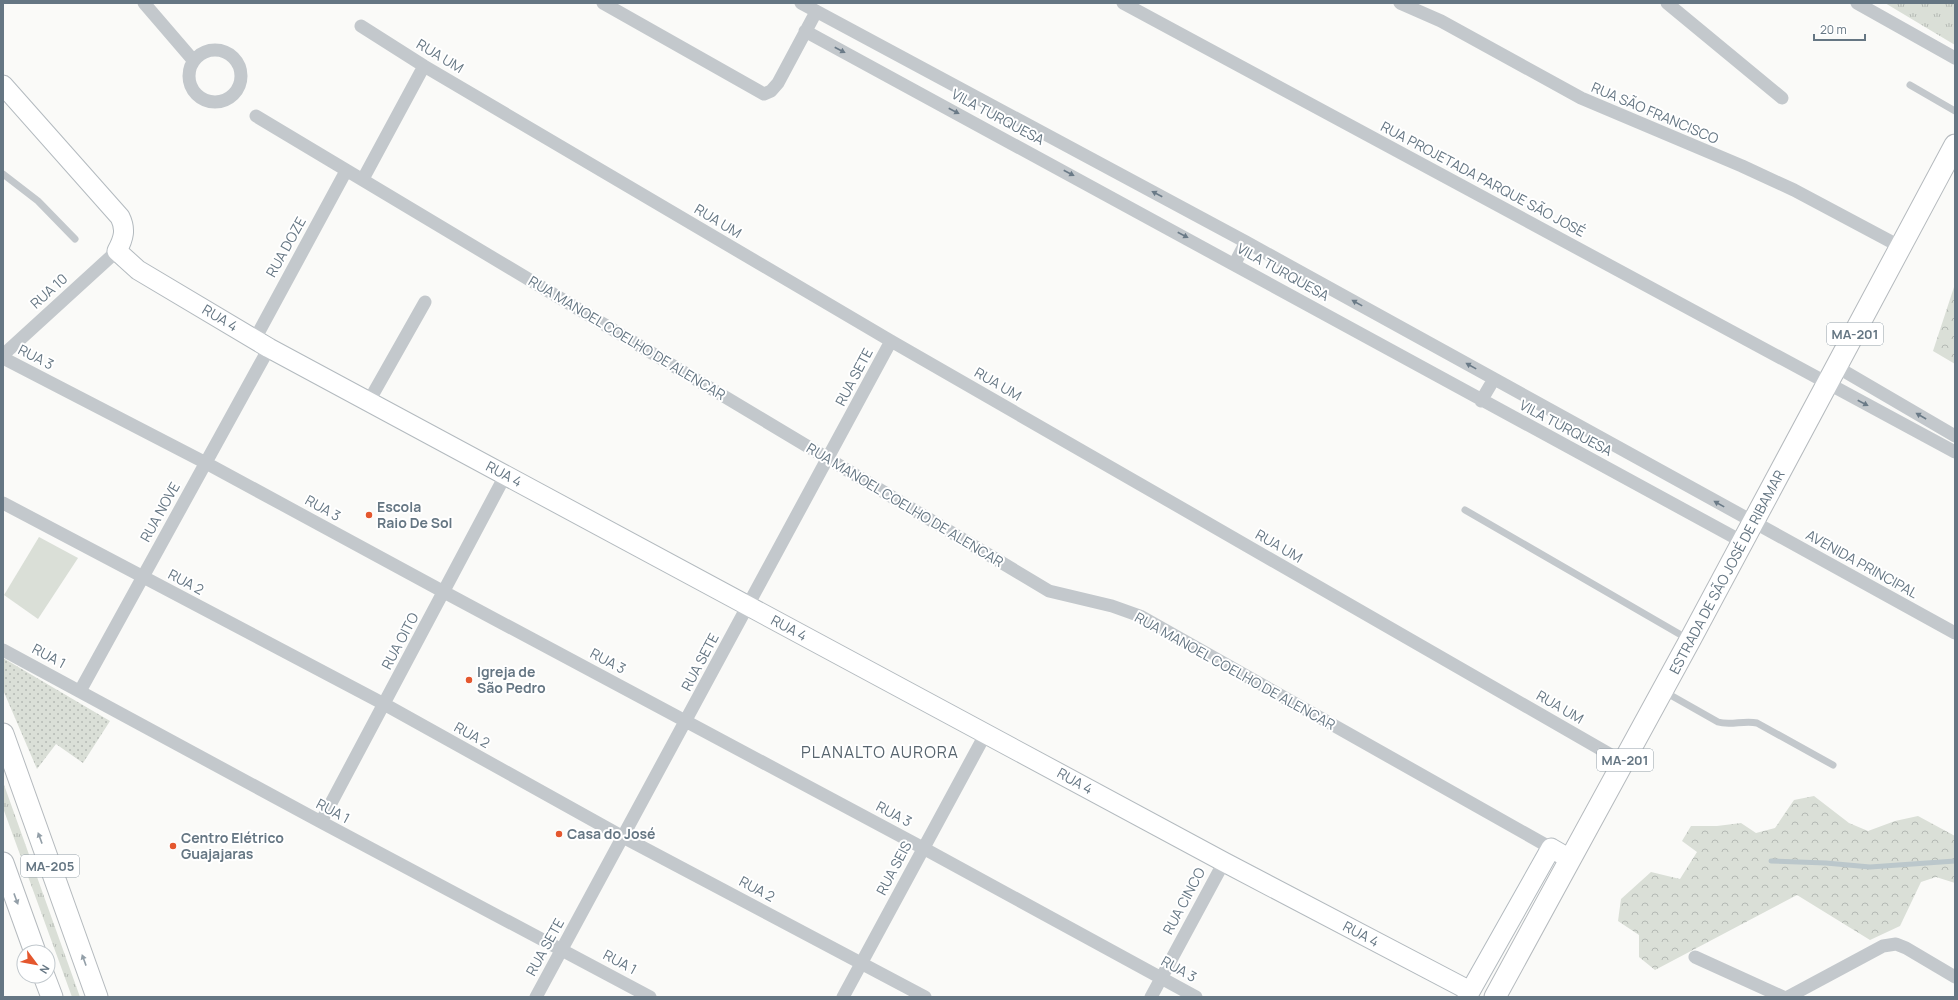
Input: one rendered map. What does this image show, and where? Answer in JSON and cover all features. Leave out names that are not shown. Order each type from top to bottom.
[{"type":"main road","name":"ESTRADA DE SÃO JOSÉ DE RIBAMAR","points":[[1495,997],[1663,691],[1833,376],[1955,145]]},
{"type":"main road","name":"MA-205","points":[[3,734],[97,997]]},
{"type":"main road","name":"MA-205","points":[[3,863],[32,944]]},
{"type":"main road","points":[[47,984],[52,997]]},
{"type":"street","points":[[144,3],[193,60]]},
{"type":"street","points":[[603,3],[764,94],[771,91],[778,83],[816,12]]},
{"type":"street","name":"VILA TURQUESA","points":[[800,3],[1246,242],[1753,522]]},
{"type":"street","name":"RUA PROJETADA PARQUE SÃO JOSÉ","points":[[1123,3],[1833,376]]},
{"type":"street","name":"RUA SÃO FRANCISCO","points":[[1400,3],[1441,21],[1581,98],[1742,166],[1794,190],[1901,247]]},
{"type":"street","points":[[1666,3],[1782,98]]},
{"type":"street","points":[[1857,3],[1955,58]]},
{"type":"street","name":"RUA UM","points":[[362,26],[424,66],[891,342],[1624,762]]},
{"type":"street","name":"VILA TURQUESA","points":[[805,31],[1235,263],[1481,401],[1743,542]]},
{"type":"street","points":[[207,50],[224,51],[232,55],[238,62],[241,70],[241,79],[238,87],[226,100],[209,102],[201,99],[194,93],[188,77],[193,60],[199,54],[207,50]]},
{"type":"street","points":[[363,179],[424,66]]},
{"type":"street","points":[[3,85],[120,217],[124,224],[124,232],[117,250]]},
{"type":"street","points":[[986,128],[995,108]]},
{"type":"street","name":"RUA MANOEL COELHO DE ALENCAR","points":[[256,116],[1049,591],[1112,606],[1140,616],[1570,859]]},
{"type":"street","name":"RUA DOZE","points":[[262,343],[346,171]]},
{"type":"street","points":[[1235,263],[1246,242]]},
{"type":"street","name":"RUA 4","points":[[117,250],[138,270],[262,343],[1468,994]]},
{"type":"street","name":"RUA 10","points":[[3,356],[117,250]]},
{"type":"street","points":[[369,401],[425,302]]},
{"type":"street","name":"RUA SETE","points":[[536,997],[891,342]]},
{"type":"street","name":"RUA NOVE","points":[[80,691],[206,462],[262,343]]},
{"type":"street","name":"RUA 3","points":[[3,356],[206,462],[444,592],[924,848],[1196,997]]},
{"type":"street","points":[[1833,376],[1955,436]]},
{"type":"street","points":[[1833,376],[1955,452]]},
{"type":"street","points":[[1481,401],[1494,379]]},
{"type":"street","name":"RUA OITO","points":[[321,822],[506,474]]},
{"type":"street","name":"RUA 2","points":[[3,503],[142,578],[384,704],[623,837],[925,997]]},
{"type":"street","name":"AVENIDA PRINCIPAL","points":[[1753,522],[1955,633]]},
{"type":"street","name":"RUA 1","points":[[3,650],[321,822],[650,997]]},
{"type":"street","name":"RUA SEIS","points":[[843,997],[986,733]]},
{"type":"street","points":[[1468,994],[1551,848]]},
{"type":"street","name":"RUA CINCO","points":[[1151,997],[1224,862]]},
{"type":"street","points":[[1788,997],[1883,946],[1896,944],[1906,948],[1955,977]]},
{"type":"street","points":[[1695,957],[1783,997]]},
{"type":"lane","points":[[1910,85],[1955,111]]},
{"type":"lane","points":[[3,174],[38,202],[75,239]]},
{"type":"lane","points":[[1466,510],[1690,640]]},
{"type":"lane","points":[[1663,691],[1718,722],[1724,724],[1749,721],[1757,723],[1833,765]]},
{"type":"green space","points":[[1885,3],[1955,3],[1955,45]]},
{"type":"green space","points":[[1955,284],[1955,364],[1933,351]]},
{"type":"green space","points":[[39,537],[78,558],[38,619],[4,595]]},
{"type":"green space","points":[[3,658],[110,721],[83,763],[56,744],[37,769],[3,690]]},
{"type":"green space","points":[[3,782],[80,997],[72,997],[56,953],[56,944],[53,944],[3,808]]},
{"type":"green space","points":[[1814,796],[1849,823],[1868,831],[1895,821],[1918,816],[1955,836],[1955,883],[1936,877],[1921,882],[1900,926],[1870,940],[1797,895],[1655,970],[1639,957],[1639,935],[1618,921],[1621,899],[1651,872],[1680,879],[1697,852],[1682,841],[1691,826],[1717,826],[1741,823],[1756,833],[1775,828],[1794,800]]},
{"type":"waterway","points":[[1771,861],[1826,863],[1870,867],[1955,861]]},
{"type":"place","name":"Escola Raio De Sol","points":[[369,515]]},
{"type":"place","name":"Igreja de São Pedro","points":[[469,680]]},
{"type":"place","name":"Casa do José","points":[[559,834]]},
{"type":"place","name":"Centro Elétrico Guajajaras","points":[[173,846]]},
{"type":"district","name":"PLANALTO AURORA","points":[[880,752]]}]
